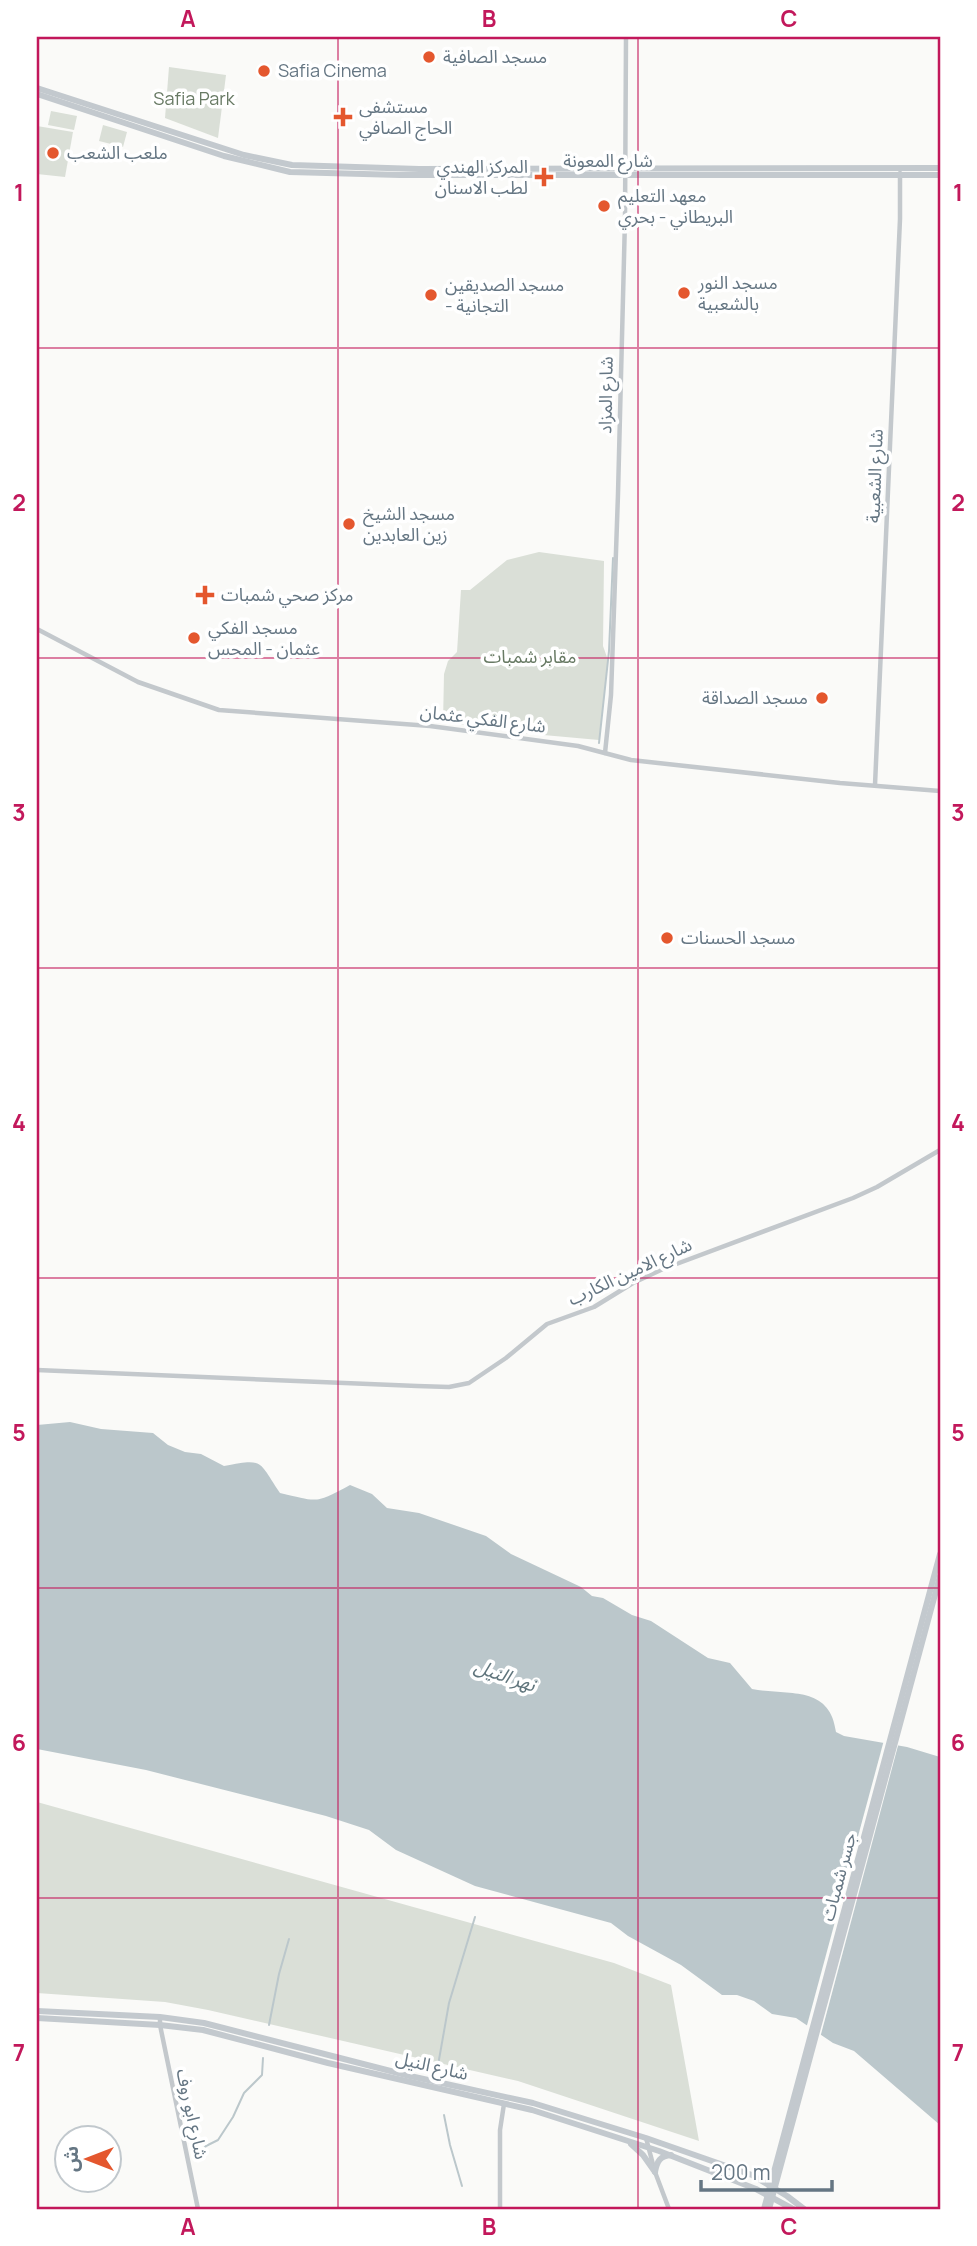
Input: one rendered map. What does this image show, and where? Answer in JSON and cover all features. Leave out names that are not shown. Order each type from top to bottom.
[{"type":"main road","name":"شارع المعونة","points":[[37,88],[244,155],[282,164],[348,169],[625,172],[900,172],[940,169]]},
{"type":"main road","name":"شارع المعونة","points":[[37,94],[224,156],[290,172],[408,175],[625,172]]},
{"type":"main road","name":"شارع المعونة","points":[[900,172],[940,175]]},
{"type":"main road","name":"جسر شمبات","points":[[767,2208],[940,1554]]},
{"type":"main road","name":"جسر شمبات","points":[[767,2208],[940,1576]]},
{"type":"main road","name":"شارع النيل","points":[[37,2011],[220,2027],[410,2076],[506,2096],[566,2112],[752,2175],[804,2209]]},
{"type":"main road","name":"شارع النيل","points":[[37,2018],[160,2021],[564,2119],[671,2155],[755,2189],[793,2209]]},
{"type":"main road","points":[[626,2141],[638,2150],[655,2172]]},
{"type":"main road","points":[[655,2172],[658,2161],[671,2155]]},
{"type":"street","name":"شارع المزاد","points":[[605,753],[611,695],[618,494],[626,37]]},
{"type":"street","name":"شارع الشعبية","points":[[875,786],[900,172]]},
{"type":"street","name":"شارع الفكي عثمان","points":[[37,629],[138,682],[219,710],[439,727],[578,746],[631,760],[940,791]]},
{"type":"street","name":"شارع الامين الكارب","points":[[37,1370],[460,1386],[480,1377],[547,1324],[594,1307],[633,1283],[663,1269],[853,1198],[940,1150]]},
{"type":"street","name":"شارع ابو روف","points":[[160,2021],[198,2209]]},
{"type":"street","points":[[500,2209],[499,2130],[504,2104]]},
{"type":"street","points":[[646,2138],[669,2209]]},
{"type":"green space","name":"Safia Park","points":[[169,67],[226,75],[218,138],[165,118]]},
{"type":"green space","points":[[51,111],[77,116],[74,130],[48,125]]},
{"type":"green space","points":[[103,125],[127,132],[123,147],[99,141]]},
{"type":"green space","name":"ملعب الشعب","points":[[37,126],[73,132],[65,177],[37,174]]},
{"type":"green space","name":"مقابر شمبات","points":[[539,552],[604,561],[603,646],[608,660],[599,740],[443,723],[444,674],[448,661],[457,652],[461,590],[470,590],[507,560]]},
{"type":"green space","points":[[37,1802],[614,1963],[671,1985],[699,2141],[518,2081],[208,2010],[165,2002],[37,1993]]},
{"type":"water","name":"نهر النيل","points":[[70,1422],[101,1429],[153,1433],[168,1445],[185,1452],[201,1454],[224,1466],[247,1462],[259,1464],[280,1493],[302,1498],[323,1498],[350,1485],[372,1494],[387,1508],[419,1513],[486,1536],[511,1554],[581,1587],[592,1596],[603,1598],[632,1615],[651,1621],[708,1658],[730,1663],[752,1689],[805,1695],[816,1699],[832,1717],[836,1732],[844,1736],[907,1747],[940,1757],[940,2125],[854,2051],[833,2043],[796,2018],[772,2014],[754,2001],[737,1995],[722,1995],[681,1965],[628,1936],[611,1923],[475,1886],[396,1850],[369,1830],[326,1816],[146,1770],[37,1749],[37,1425]]},
{"type":"pier","points":[[884,1740],[899,1742],[820,2038],[806,2029]]},
{"type":"waterway","points":[[599,743],[609,651],[613,558]]},
{"type":"waterway","points":[[437,2071],[449,2003],[475,1917]]},
{"type":"waterway","points":[[269,2025],[289,1939]]},
{"type":"waterway","points":[[196,2157],[206,2146],[218,2140],[244,2093],[262,2075],[263,2058]]},
{"type":"waterway","points":[[444,2115],[462,2186]]},
{"type":"place","name":"مسجد الصافية","points":[[429,57]]},
{"type":"place","name":"Safia Cinema","points":[[264,71]]},
{"type":"place","name":"مستشفى الحاج الصافي","points":[[343,117]]},
{"type":"place","name":"ملعب الشعب","points":[[53,153]]},
{"type":"place","name":"المركز الهندي لطب الاسنان","points":[[544,177]]},
{"type":"place","name":"معهد التعليم البريطاني - بحري","points":[[604,206]]},
{"type":"place","name":"مسجد النور بالشعبية","points":[[684,293]]},
{"type":"place","name":"مسجد الصديقين - التجانية","points":[[431,295]]},
{"type":"place","name":"مسجد الشيخ زين العابدين","points":[[349,524]]},
{"type":"place","name":"مركز صحي شمبات","points":[[205,595]]},
{"type":"place","name":"مسجد الفكي عثمان - المحس","points":[[194,638]]},
{"type":"place","name":"مسجد الصداقة","points":[[822,698]]},
{"type":"place","name":"مسجد الحسنات","points":[[667,938]]}]
